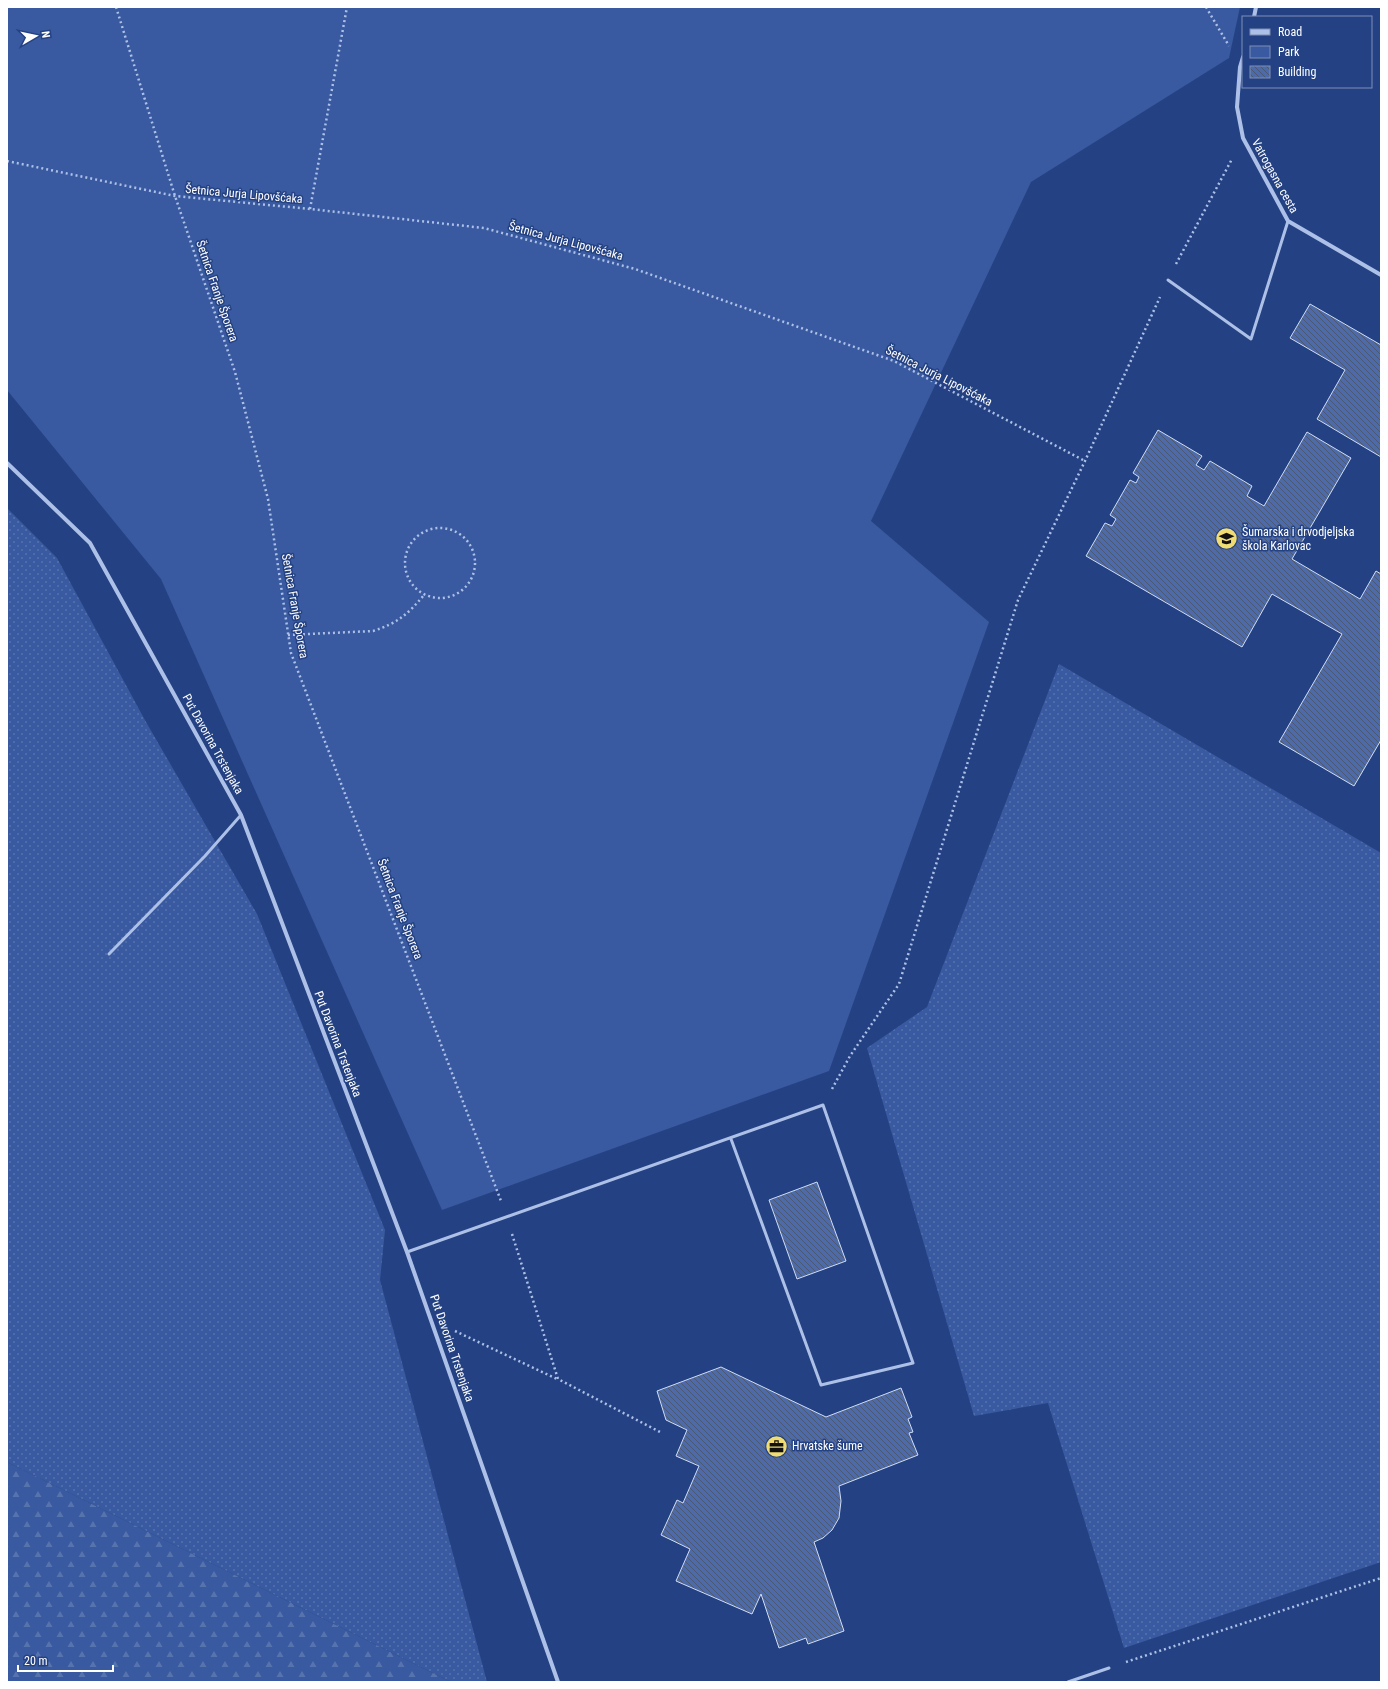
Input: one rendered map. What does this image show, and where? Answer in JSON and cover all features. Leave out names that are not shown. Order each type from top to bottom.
[{"type":"street","name":"Vatrogasna cesta","points":[[1242,60],[1240,67],[1237,107],[1243,138],[1288,222],[1381,275]]},
{"type":"street","name":"Put Davorina Trstenjaka","points":[[7,463],[90,543],[240,815],[407,1252],[558,1682]]},
{"type":"lane","points":[[1168,280],[1250,339],[1288,222]]},
{"type":"lane","points":[[109,954],[205,856],[240,815]]},
{"type":"lane","points":[[407,1252],[732,1139],[823,1105],[913,1363],[821,1385],[732,1139]]},
{"type":"lane","points":[[1068,1682],[1109,1668]]},
{"type":"path","name":"Šetnica Franje Šporera","points":[[116,7],[175,196],[236,372],[268,499],[291,653],[507,1217],[558,1379]]},
{"type":"path","points":[[310,209],[347,7]]},
{"type":"path","points":[[1206,7],[1240,67]]},
{"type":"path","points":[[823,1105],[850,1056],[899,984],[1018,600],[1085,461],[1168,280],[1243,138]]},
{"type":"path","name":"Šetnica Jurja Lipovšćaka","points":[[7,161],[175,196],[484,228],[635,269],[894,361],[1085,461]]},
{"type":"path","points":[[437,528],[449,529],[460,534],[468,542],[474,552],[475,563],[469,585],[450,597],[438,599],[424,595],[410,582],[406,571],[405,559],[408,548],[415,538],[425,531],[437,528]]},
{"type":"path","points":[[288,635],[374,630],[387,626],[404,617],[424,595]]},
{"type":"path","points":[[432,1321],[558,1379],[660,1432]]},
{"type":"path","points":[[1109,1668],[1381,1578]]},
{"type":"green space","points":[[7,7],[1240,7],[1229,58],[1031,182],[871,521],[989,622],[829,1071],[442,1210],[161,579],[7,390]]},
{"type":"green space","points":[[7,508],[57,558],[146,722],[257,914],[385,1230],[380,1280],[487,1682],[451,1682],[7,1462]]},
{"type":"green space","points":[[1059,664],[1381,853],[1381,1562],[1124,1648],[1048,1403],[974,1416],[867,1048],[927,1007]]},
{"type":"green space","points":[[7,1462],[451,1682],[7,1682]]},
{"type":"building","points":[[1310,304],[1381,345],[1381,457],[1317,419],[1345,370],[1290,338]]},
{"type":"building","points":[[1158,430],[1202,456],[1196,465],[1204,470],[1210,461],[1252,486],[1247,496],[1264,506],[1307,432],[1351,458],[1292,559],[1360,599],[1376,571],[1381,574],[1381,740],[1354,786],[1279,742],[1342,634],[1272,594],[1242,647],[1086,556],[1105,523],[1112,526],[1116,519],[1110,515],[1130,480],[1136,483],[1139,477],[1133,473]]},
{"type":"building","points":[[817,1182],[846,1261],[797,1279],[769,1200]]},
{"type":"building","points":[[721,1367],[826,1417],[901,1388],[912,1417],[908,1419],[913,1432],[909,1433],[918,1455],[839,1486],[841,1501],[839,1518],[832,1530],[823,1538],[814,1542],[844,1631],[808,1644],[806,1638],[779,1648],[761,1594],[752,1614],[676,1581],[690,1549],[661,1535],[677,1500],[683,1503],[699,1466],[676,1456],[687,1430],[666,1420],[657,1391]]},
{"type":"place","name":"Šumarska i drvodjeljska škola Karlovac","points":[[1227,539]]},
{"type":"place","name":"Hrvatske šume","points":[[776,1446]]}]
